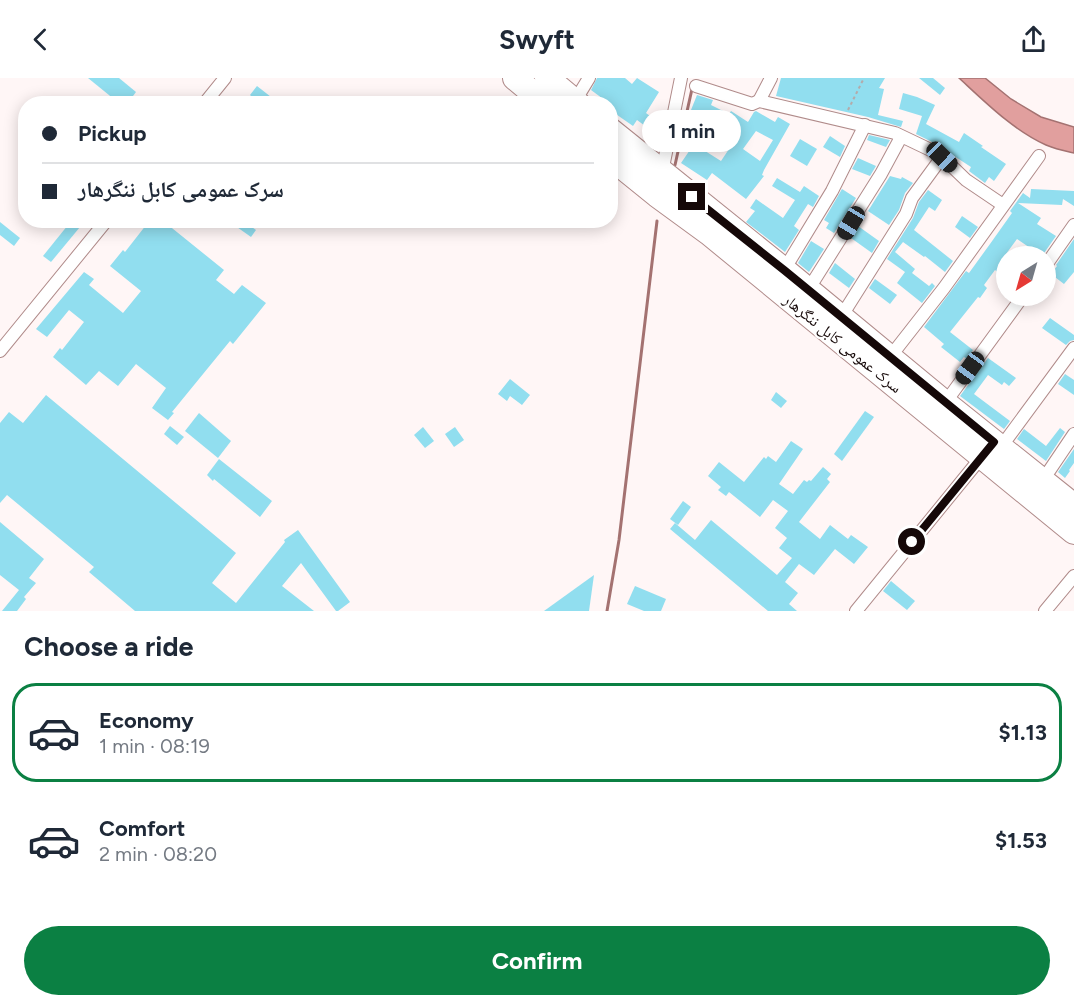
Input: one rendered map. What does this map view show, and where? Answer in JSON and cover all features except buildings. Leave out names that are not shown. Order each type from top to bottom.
[{"type":"highway","points":[[515,78],[536,96]]},
{"type":"highway","points":[[547,78],[569,96]]},
{"type":"highway","name":"سرک عمومی کابل ننگرهار","points":[[618,136],[945,403],[1074,531]]},
{"type":"highway","name":"سرک عمومی کابل ننگرهار","points":[[618,163],[992,448],[1043,480],[1074,506]]},
{"type":"street","points":[[210,96],[225,78]]},
{"type":"street","points":[[579,96],[589,78]]},
{"type":"street","points":[[662,172],[681,78]]},
{"type":"street","points":[[759,101],[771,78]]},
{"type":"street","points":[[696,86],[752,104],[759,101],[896,133],[939,154],[966,180],[1003,205]]},
{"type":"street","points":[[784,270],[832,191],[865,125]]},
{"type":"street","points":[[808,290],[881,174],[901,136]]},
{"type":"street","points":[[890,357],[944,288],[1039,156]]},
{"type":"street","points":[[841,317],[906,214],[912,198],[942,157]]},
{"type":"street","points":[[1056,251],[1074,225]]},
{"type":"street","points":[[0,351],[100,228]]},
{"type":"street","points":[[945,403],[1016,306]]},
{"type":"street","points":[[856,611],[1074,348]]},
{"type":"street","points":[[1043,480],[1074,434]]},
{"type":"street","points":[[1045,611],[1074,576]]},
{"type":"path","points":[[843,121],[864,78]]},
{"type":"shaded area","points":[[959,78],[985,78],[1011,99],[1041,117],[1074,127],[1074,153],[1046,145],[1022,132]]},
{"type":"waterway","points":[[675,165],[692,89]]},
{"type":"waterway","points":[[607,611],[619,540],[657,221]]},
{"type":"route","points":[[692,197],[994,442],[912,542]]}]
